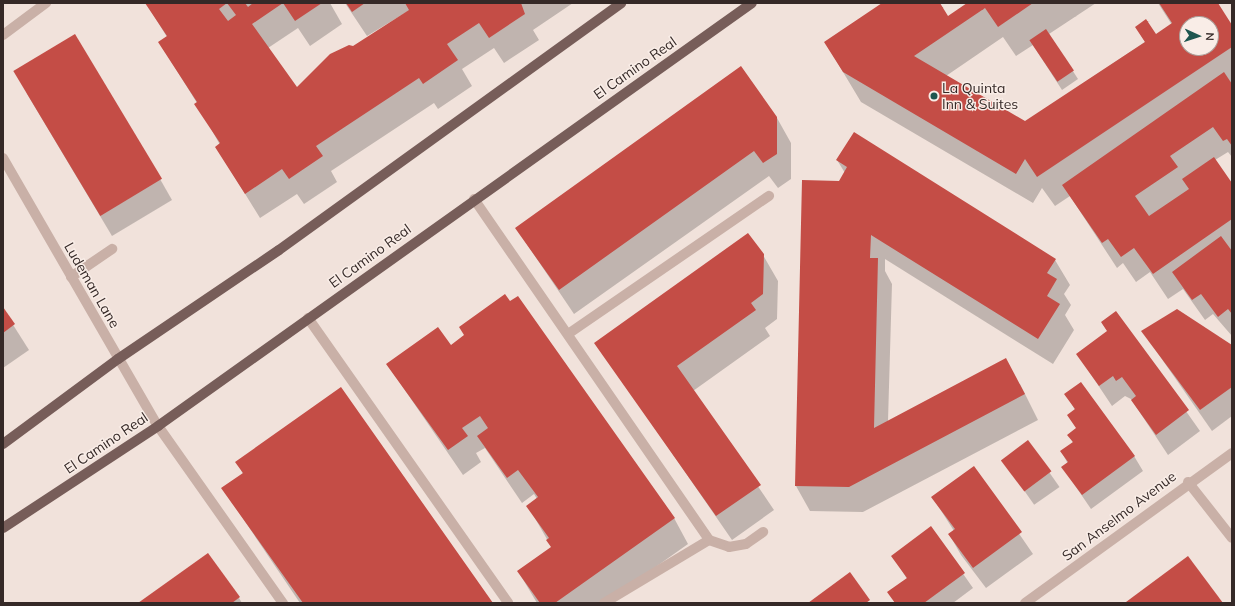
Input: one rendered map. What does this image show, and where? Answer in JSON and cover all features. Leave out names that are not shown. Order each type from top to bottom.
[{"type":"main road","points":[[3,444],[118,359],[279,250],[621,3]]},
{"type":"main road","name":"El Camino Real","points":[[3,528],[158,426],[474,199],[752,3]]},
{"type":"street","points":[[3,35],[46,3]]},
{"type":"street","name":"Ludeman Lane","points":[[3,158],[158,426],[283,603]]},
{"type":"street","points":[[568,334],[769,196]]},
{"type":"street","points":[[474,199],[709,540],[729,547],[746,544],[763,532]]},
{"type":"street","points":[[71,277],[112,249]]},
{"type":"street","points":[[308,318],[508,603]]},
{"type":"street","name":"San Anselmo Avenue","points":[[1025,603],[1188,482],[1232,453]]},
{"type":"street","points":[[1188,482],[1232,538]]},
{"type":"street","points":[[604,603],[709,540]]},
{"type":"building","points":[[145,3],[227,3],[245,3],[248,7],[253,3],[283,3],[252,24],[297,87],[330,54],[349,45],[353,46],[409,10],[405,3],[521,3],[525,14],[489,38],[479,23],[447,44],[458,60],[423,84],[419,78],[316,146],[323,156],[289,179],[282,169],[245,194],[215,147],[220,143],[194,104],[197,102],[158,42],[167,36]],"holes":[[[227,3],[236,15],[228,21],[219,9]]]},
{"type":"building","points":[[283,3],[322,3],[295,21]]},
{"type":"building","points":[[346,3],[365,3],[352,12]]},
{"type":"building","name":"La Quinta Inn & Suites","points":[[882,3],[940,3],[948,16],[967,3],[1033,3],[998,27],[985,8],[914,56],[1025,121],[1145,42],[1135,27],[1146,19],[1156,34],[1172,23],[1159,3],[1218,3],[1232,25],[1232,47],[1219,56],[1219,16],[1179,16],[1179,56],[1218,56],[1037,177],[1025,159],[1016,174],[843,72],[824,42]]},
{"type":"building","points":[[1046,29],[1074,70],[1057,82],[1029,40]]},
{"type":"building","points":[[75,34],[162,179],[100,216],[13,71]]},
{"type":"building","points":[[741,66],[777,117],[777,154],[763,163],[754,151],[559,290],[515,228]]},
{"type":"building","points":[[1224,72],[1232,84],[1232,146],[1227,139],[1223,141],[1213,127],[1170,156],[1178,167],[1135,196],[1149,216],[1189,189],[1182,179],[1214,157],[1232,183],[1232,219],[1153,274],[1134,248],[1121,257],[1108,239],[1102,243],[1062,185]]},
{"type":"building","points":[[854,132],[1056,259],[1047,273],[1057,279],[1047,296],[1060,304],[1038,339],[871,235],[870,258],[878,258],[874,428],[1006,358],[1025,394],[849,487],[795,486],[802,180],[839,181],[847,167],[836,160]]},
{"type":"building","points":[[748,233],[764,254],[763,294],[751,303],[756,310],[677,366],[761,485],[716,516],[594,343]]},
{"type":"building","points":[[1221,236],[1232,251],[1232,314],[1228,309],[1218,317],[1201,294],[1192,300],[1172,272]]},
{"type":"building","points":[[505,294],[510,301],[518,296],[675,518],[555,603],[540,603],[517,571],[551,547],[546,540],[549,538],[526,506],[538,497],[518,470],[507,478],[477,436],[488,428],[480,416],[462,428],[468,436],[448,450],[386,364],[438,327],[451,345],[464,335],[459,327]]},
{"type":"building","points":[[3,307],[15,324],[3,333]]},
{"type":"building","points":[[1177,309],[1232,345],[1232,387],[1200,410],[1141,331]]},
{"type":"building","points":[[1116,311],[1189,410],[1156,435],[1131,400],[1136,396],[1122,377],[1116,381],[1113,376],[1099,386],[1076,354],[1107,331],[1101,322]]},
{"type":"building","points":[[1081,382],[1135,456],[1082,495],[1061,467],[1068,462],[1060,451],[1073,442],[1067,435],[1076,428],[1067,415],[1075,409],[1064,394]]},
{"type":"building","points":[[341,387],[493,603],[303,603],[221,488],[243,473],[235,462]]},
{"type":"building","points":[[1028,440],[1051,471],[1024,492],[1001,460]]},
{"type":"building","points":[[974,466],[1022,532],[973,568],[948,534],[955,529],[931,497]]},
{"type":"building","points":[[931,526],[965,573],[924,603],[895,603],[887,592],[907,578],[891,556]]},
{"type":"building","points":[[208,553],[240,597],[232,603],[138,603]]},
{"type":"building","points":[[1188,556],[1223,603],[1126,602]]},
{"type":"building","points":[[850,572],[870,600],[866,603],[808,603]]},
{"type":"place","name":"La Quinta Inn & Suites","points":[[934,96]]}]
